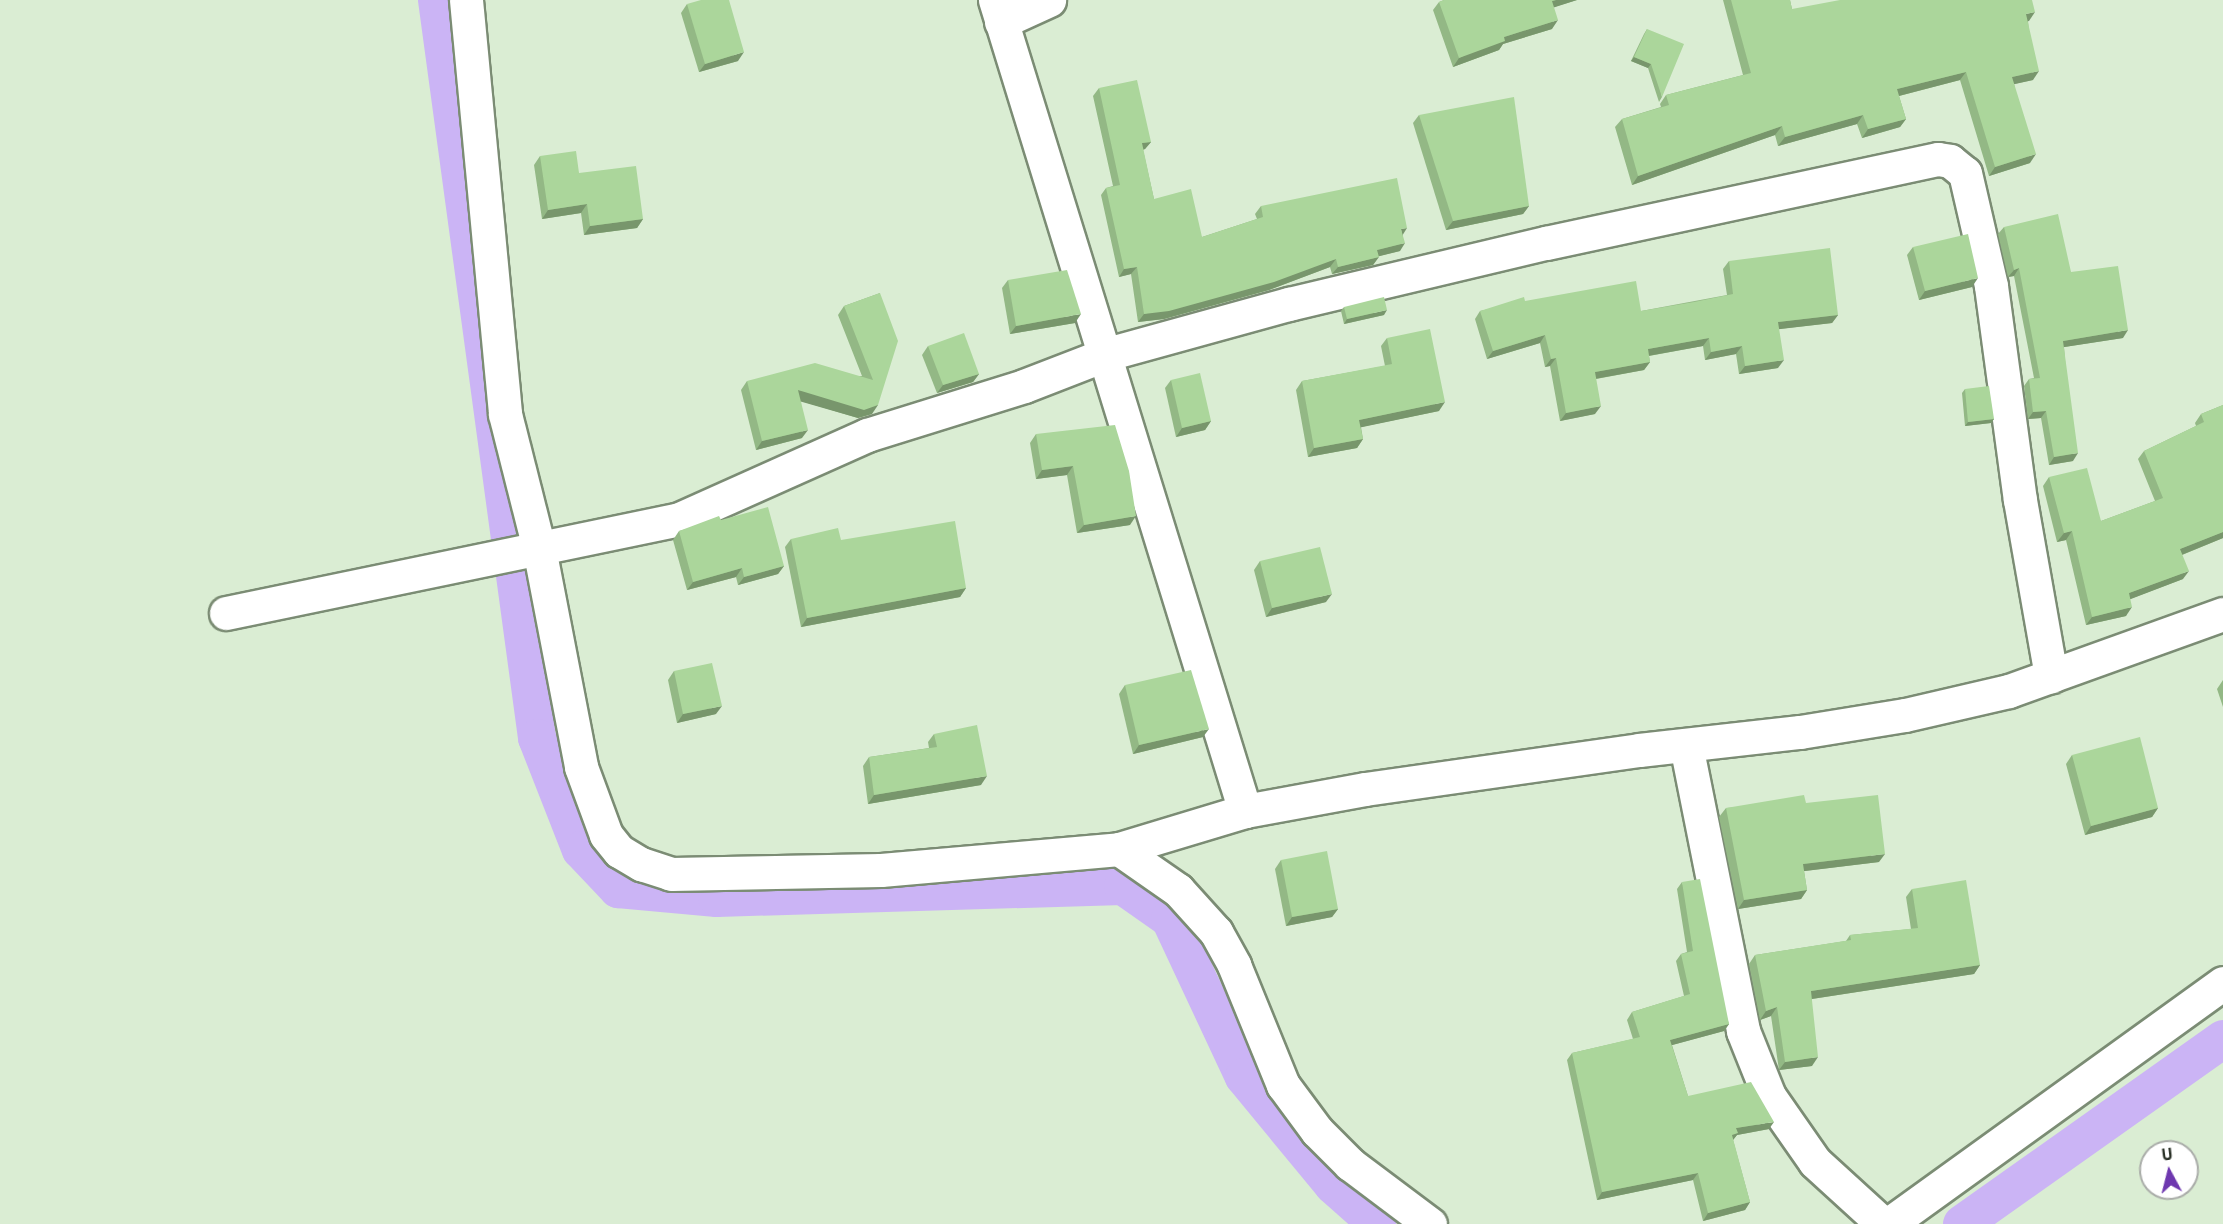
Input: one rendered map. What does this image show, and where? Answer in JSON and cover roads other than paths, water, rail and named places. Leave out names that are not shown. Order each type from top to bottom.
[{"type":"street","points":[[466,0],[505,414],[539,549],[581,767],[606,835],[619,851],[641,864],[671,874],[880,870],[1119,849],[1245,811],[1365,789],[1686,745],[1800,732],[1905,715],[2008,691],[2223,614]]},
{"type":"street","points":[[1049,0],[998,11],[1107,354],[1245,811]]},
{"type":"street","points":[[226,613],[677,520],[867,435],[1024,387],[1107,354],[1289,304],[1546,243],[1938,159],[1950,161],[1965,173],[1991,286],[2020,500],[2051,676]]},
{"type":"street","points":[[1686,745],[1743,1031],[1769,1096],[1815,1162],[1883,1224]]},
{"type":"street","points":[[1119,849],[1178,890],[1216,932],[1234,965],[1282,1085],[1317,1131],[1350,1164],[1430,1224]]},
{"type":"street","points":[[1889,1224],[2223,983]]},
{"type":"waterway","points":[[437,0],[537,738],[581,850],[618,889],[717,898],[1123,886],[1170,919],[1244,1077],[1333,1185],[1377,1224]]},
{"type":"waterway","points":[[1962,1224],[2223,1039]]}]
